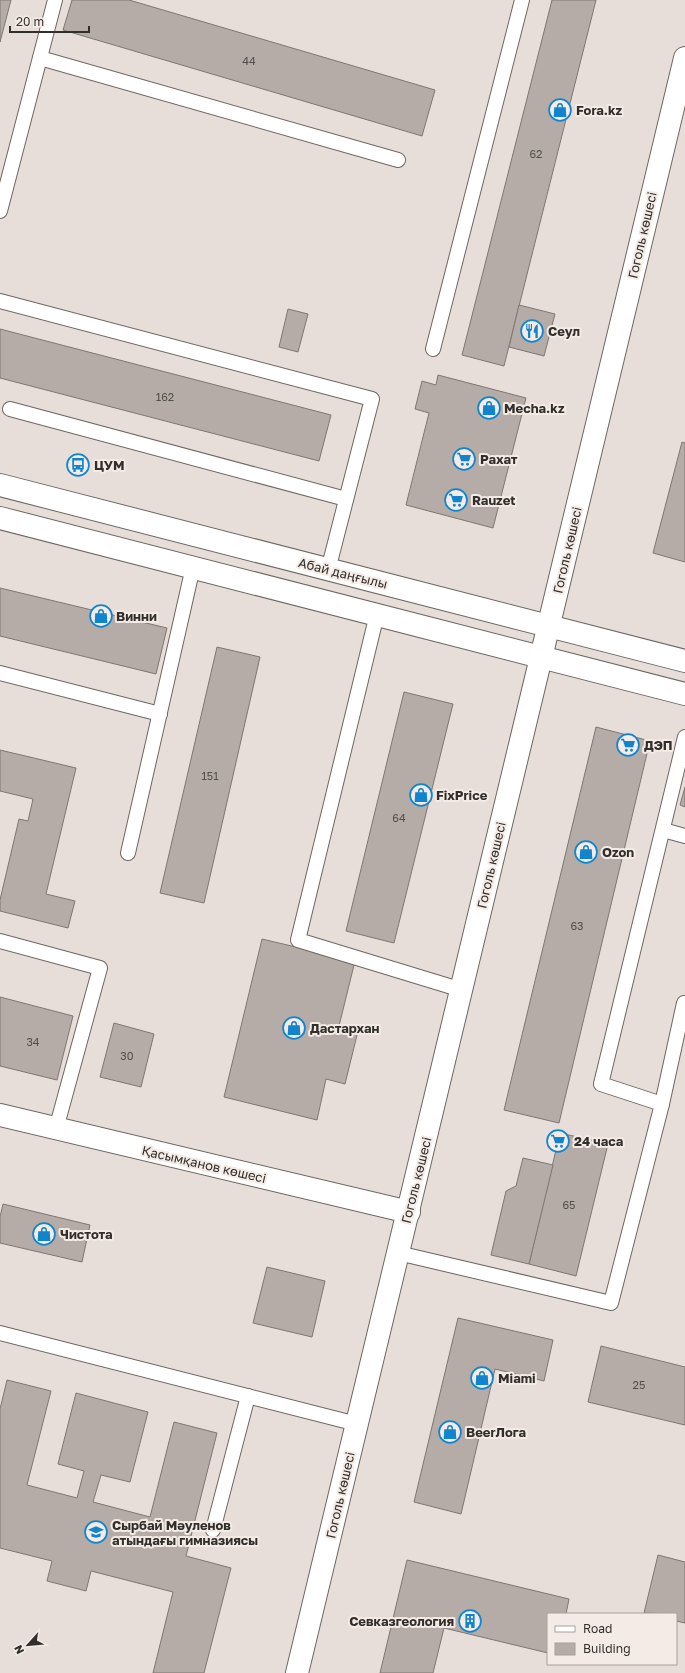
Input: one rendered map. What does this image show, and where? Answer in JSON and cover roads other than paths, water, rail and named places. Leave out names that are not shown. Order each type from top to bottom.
[{"type":"street","name":"Гоголь көшесі","points":[[297,1673],[409,1212],[685,58]]},
{"type":"street","name":"Абай даңғылы","points":[[0,485],[685,661]]},
{"type":"street","points":[[0,518],[685,694]]},
{"type":"street","name":"Қасымқанов көшесі","points":[[0,1115],[409,1212]]},
{"type":"lane","points":[[0,211],[55,0]]},
{"type":"lane","points":[[433,349],[522,0]]},
{"type":"lane","points":[[40,58],[398,160]]},
{"type":"lane","points":[[0,301],[372,399],[328,570]]},
{"type":"lane","points":[[10,409],[346,499]]},
{"type":"lane","points":[[128,854],[193,567]]},
{"type":"lane","points":[[377,614],[298,940],[462,990]]},
{"type":"lane","points":[[0,673],[160,714]]},
{"type":"lane","points":[[662,1104],[601,1084],[685,737]]},
{"type":"lane","points":[[662,830],[685,836]]},
{"type":"lane","points":[[0,941],[100,968],[56,1129]]},
{"type":"lane","points":[[398,1253],[611,1303],[662,1104],[684,1003],[685,1004]]},
{"type":"lane","points":[[0,1333],[357,1424]]},
{"type":"lane","points":[[213,1530],[248,1396]]},
{"type":"place","name":"Fora.kz","points":[[560,110]]},
{"type":"place","name":"Сеул","points":[[532,331]]},
{"type":"place","name":"Mecha.kz","points":[[489,408]]},
{"type":"place","name":"Рахат","points":[[464,459]]},
{"type":"place","name":"ЦУМ","points":[[78,465]]},
{"type":"place","name":"Rauzet","points":[[456,500]]},
{"type":"place","name":"Винни","points":[[101,616]]},
{"type":"place","name":"ДЭП","points":[[628,745]]},
{"type":"place","name":"FixPrice","points":[[421,795]]},
{"type":"place","name":"Ozon","points":[[586,852]]},
{"type":"place","name":"Дастархан","points":[[294,1028]]},
{"type":"place","name":"24 часа","points":[[558,1141]]},
{"type":"place","name":"Чистота","points":[[44,1234]]},
{"type":"place","name":"Miami","points":[[482,1378]]},
{"type":"place","name":"BeerЛога","points":[[450,1432]]},
{"type":"place","name":"Сырбай Мәуленов атындағы гимназиясы","points":[[96,1532]]},
{"type":"place","name":"Севказгеология","points":[[470,1621]]}]
